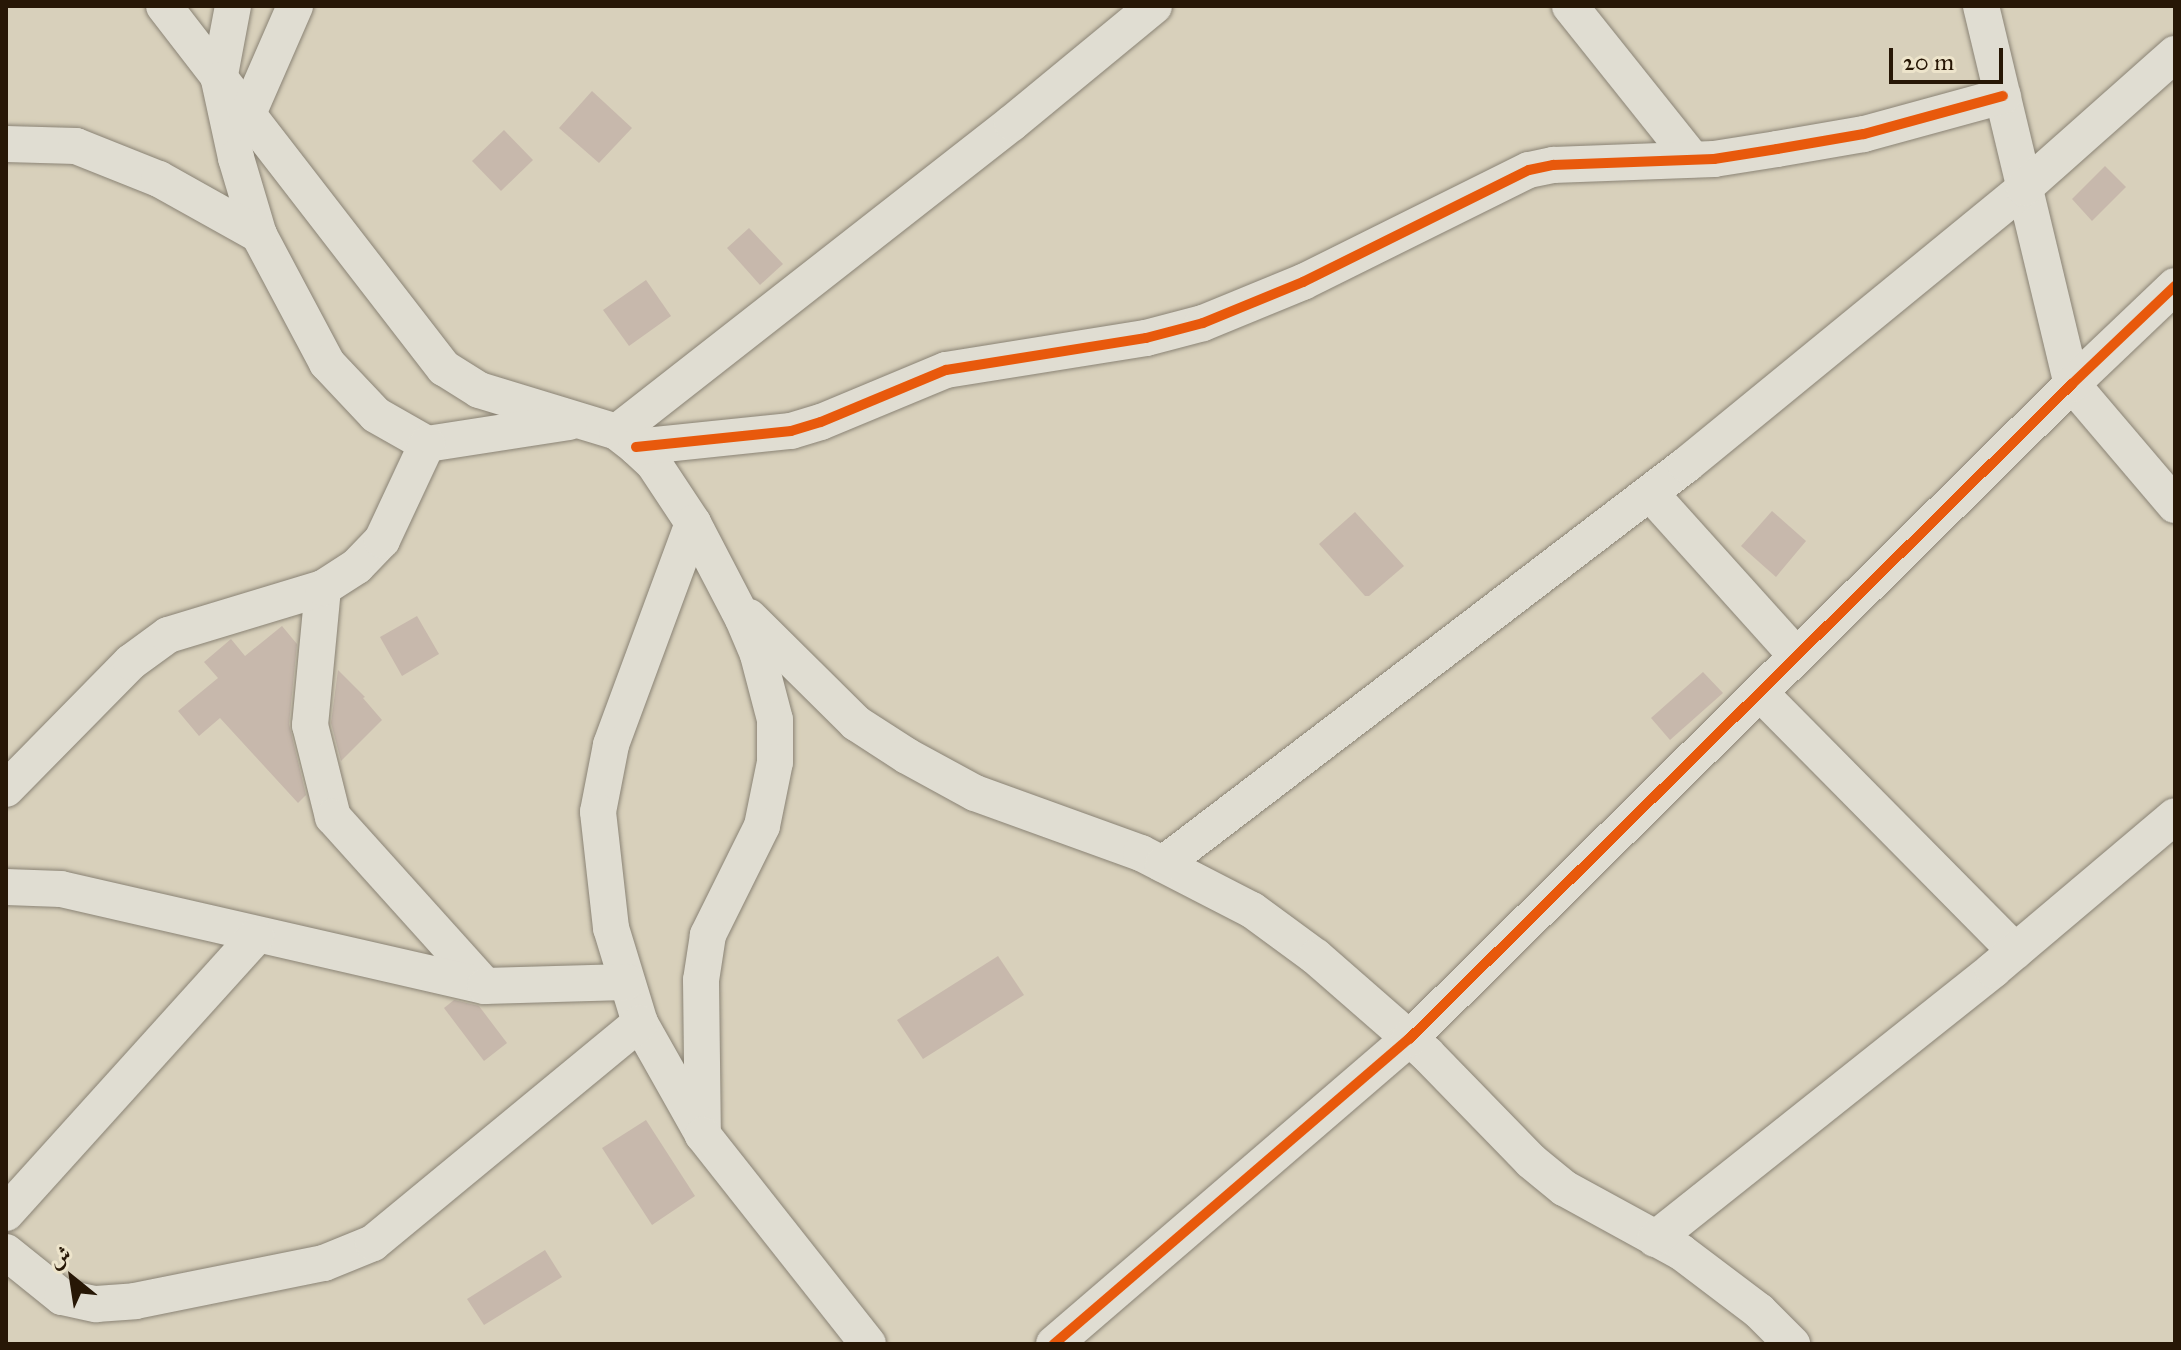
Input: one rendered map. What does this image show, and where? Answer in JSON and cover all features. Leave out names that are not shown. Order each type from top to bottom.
[{"type":"street","points":[[164,6],[444,368],[479,390],[626,439],[654,464],[693,523],[734,601],[758,655],[775,720],[775,762],[762,826],[708,935],[701,980],[703,1135]]},
{"type":"street","points":[[233,6],[219,80],[236,158],[259,235],[327,363],[376,415],[427,444],[577,421]]},
{"type":"street","points":[[247,116],[295,6]]},
{"type":"street","points":[[626,439],[1154,6]]},
{"type":"street","points":[[1570,6],[1692,159]]},
{"type":"street","points":[[1981,6],[2072,384],[2175,505]]},
{"type":"street","points":[[1163,864],[1650,493],[2024,188],[2175,54]]},
{"type":"street","points":[[626,439],[791,431],[821,422],[946,370],[1146,338],[1203,323],[1303,282],[1529,170],[1553,165],[1692,159],[1864,134],[2003,96]]},
{"type":"street","points":[[6,144],[76,146],[159,179],[259,235]]},
{"type":"street","points":[[1054,1344],[1409,1039],[2175,286]]},
{"type":"street","points":[[6,789],[131,662],[168,635],[323,588],[357,566],[382,540],[427,444]]},
{"type":"street","points":[[1650,493],[1797,656]]},
{"type":"street","points":[[693,523],[611,745],[598,812],[611,928],[640,1023],[703,1135],[868,1344]]},
{"type":"street","points":[[323,588],[310,725],[333,817],[485,986]]},
{"type":"street","points":[[734,601],[856,723],[907,756],[975,793],[1163,864],[1252,910],[1316,957],[1409,1039],[1531,1161],[1576,1196],[1681,1252],[1759,1311],[1792,1344]]},
{"type":"street","points":[[1760,693],[2015,951]]},
{"type":"street","points":[[1655,1239],[2015,951],[2175,816]]},
{"type":"street","points":[[6,887],[61,889],[485,986],[626,982]]},
{"type":"street","points":[[6,1213],[256,936]]},
{"type":"street","points":[[6,1252],[62,1297],[96,1304],[135,1301],[324,1263],[373,1243],[640,1023]]},
{"type":"building","points":[[592,91],[632,128],[599,163],[559,128]]},
{"type":"building","points":[[504,130],[533,160],[501,191],[472,161]]},
{"type":"building","points":[[2105,166],[2126,187],[2092,221],[2072,199]]},
{"type":"building","points":[[749,228],[783,264],[760,285],[727,248]]},
{"type":"building","points":[[646,280],[671,316],[629,346],[603,310]]},
{"type":"building","points":[[1772,511],[1806,541],[1776,577],[1741,546]]},
{"type":"building","points":[[1355,512],[1404,566],[1369,596],[1365,596],[1319,544]]},
{"type":"building","points":[[417,616],[439,654],[402,676],[380,637]]},
{"type":"building","points":[[282,626],[297,644],[289,724],[306,795],[298,803],[220,718],[199,736],[178,711],[218,678],[204,662],[231,639],[245,656]]},
{"type":"building","points":[[338,670],[365,697],[382,720],[341,761],[331,723]]},
{"type":"building","points":[[1703,672],[1723,693],[1670,740],[1651,718]]},
{"type":"building","points":[[998,956],[1024,995],[923,1059],[897,1020]]},
{"type":"building","points":[[454,1000],[479,1006],[507,1043],[484,1061],[444,1008]]},
{"type":"building","points":[[646,1120],[695,1196],[652,1225],[602,1148]]},
{"type":"building","points":[[545,1250],[562,1277],[484,1325],[467,1299]]},
{"type":"cycle path","points":[[636,447],[791,431],[821,422],[946,370],[1146,338],[1203,323],[1303,282],[1529,170],[1553,165],[1714,159],[1864,134],[2003,96]]},
{"type":"cycle path","points":[[1054,1344],[1409,1039],[2175,286]]}]
